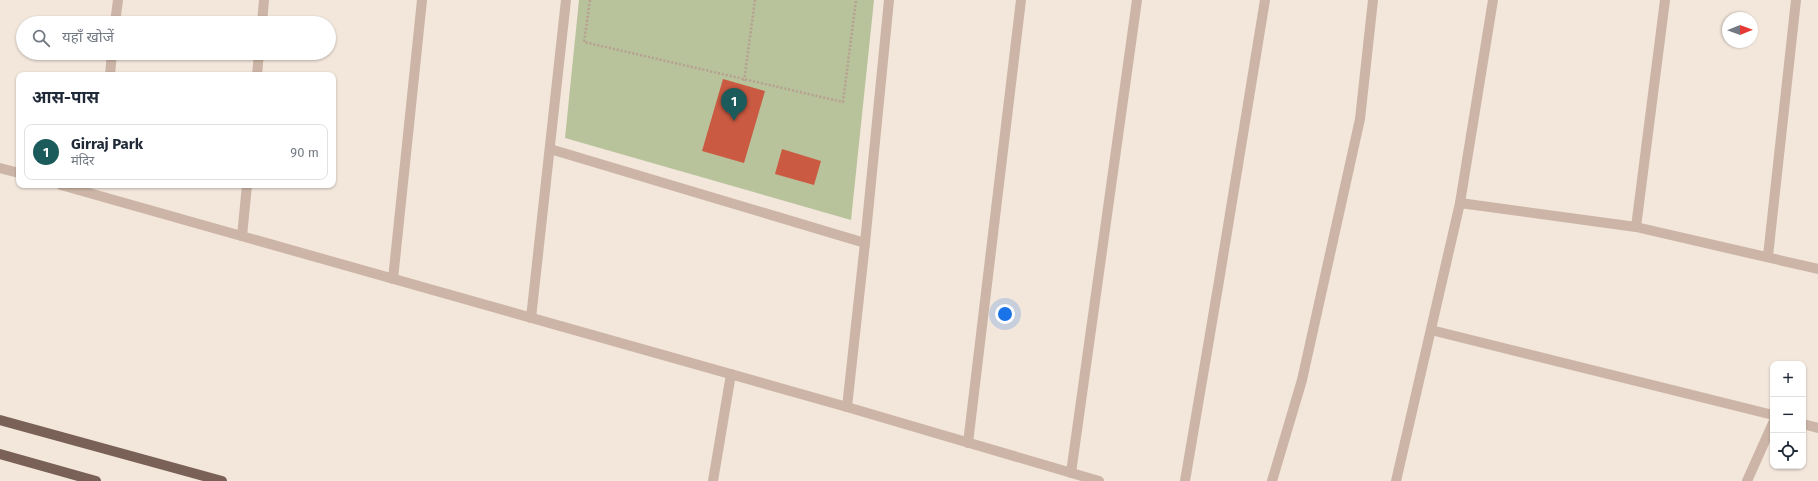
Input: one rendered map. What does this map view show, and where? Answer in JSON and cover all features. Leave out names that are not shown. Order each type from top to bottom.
[{"type":"main road","points":[[0,420],[222,481]]},
{"type":"main road","points":[[0,454],[96,481]]},
{"type":"street","points":[[116,16],[118,0]]},
{"type":"street","points":[[263,16],[264,0]]},
{"type":"street","points":[[393,279],[422,0]]},
{"type":"street","points":[[531,318],[566,0]]},
{"type":"street","points":[[847,407],[865,244],[888,0]]},
{"type":"street","points":[[968,443],[1021,0]]},
{"type":"street","points":[[1071,473],[1137,0]]},
{"type":"street","points":[[1185,481],[1220,281],[1264,0]]},
{"type":"street","points":[[1272,481],[1302,380],[1360,119],[1373,0]]},
{"type":"street","points":[[1396,481],[1460,203],[1493,0]]},
{"type":"street","points":[[1636,227],[1665,0]]},
{"type":"street","points":[[1768,256],[1796,0]]},
{"type":"street","points":[[110,72],[111,60]]},
{"type":"street","points":[[257,72],[258,60]]},
{"type":"street","points":[[550,149],[865,244]]},
{"type":"street","points":[[0,168],[16,173]]},
{"type":"street","points":[[84,188],[99,190],[242,236],[847,407],[1099,481]]},
{"type":"street","points":[[242,236],[247,188]]},
{"type":"street","points":[[1460,203],[1636,227],[1768,256],[1818,269]]},
{"type":"street","points":[[1431,330],[1770,414]]},
{"type":"street","points":[[713,481],[731,374]]},
{"type":"street","points":[[1806,425],[1818,428]]},
{"type":"street","points":[[1747,481],[1770,430]]},
{"type":"path","points":[[590,0],[584,42],[744,81],[843,102],[856,0]]},
{"type":"path","points":[[744,81],[755,0]]},
{"type":"green space","points":[[579,0],[874,0],[851,220],[565,138]]},
{"type":"building","points":[[723,79],[765,91],[744,163],[702,151]]},
{"type":"building","points":[[782,149],[821,161],[814,185],[775,174]]},
{"type":"place","name":"Girraj Park","points":[[734,121]]}]
